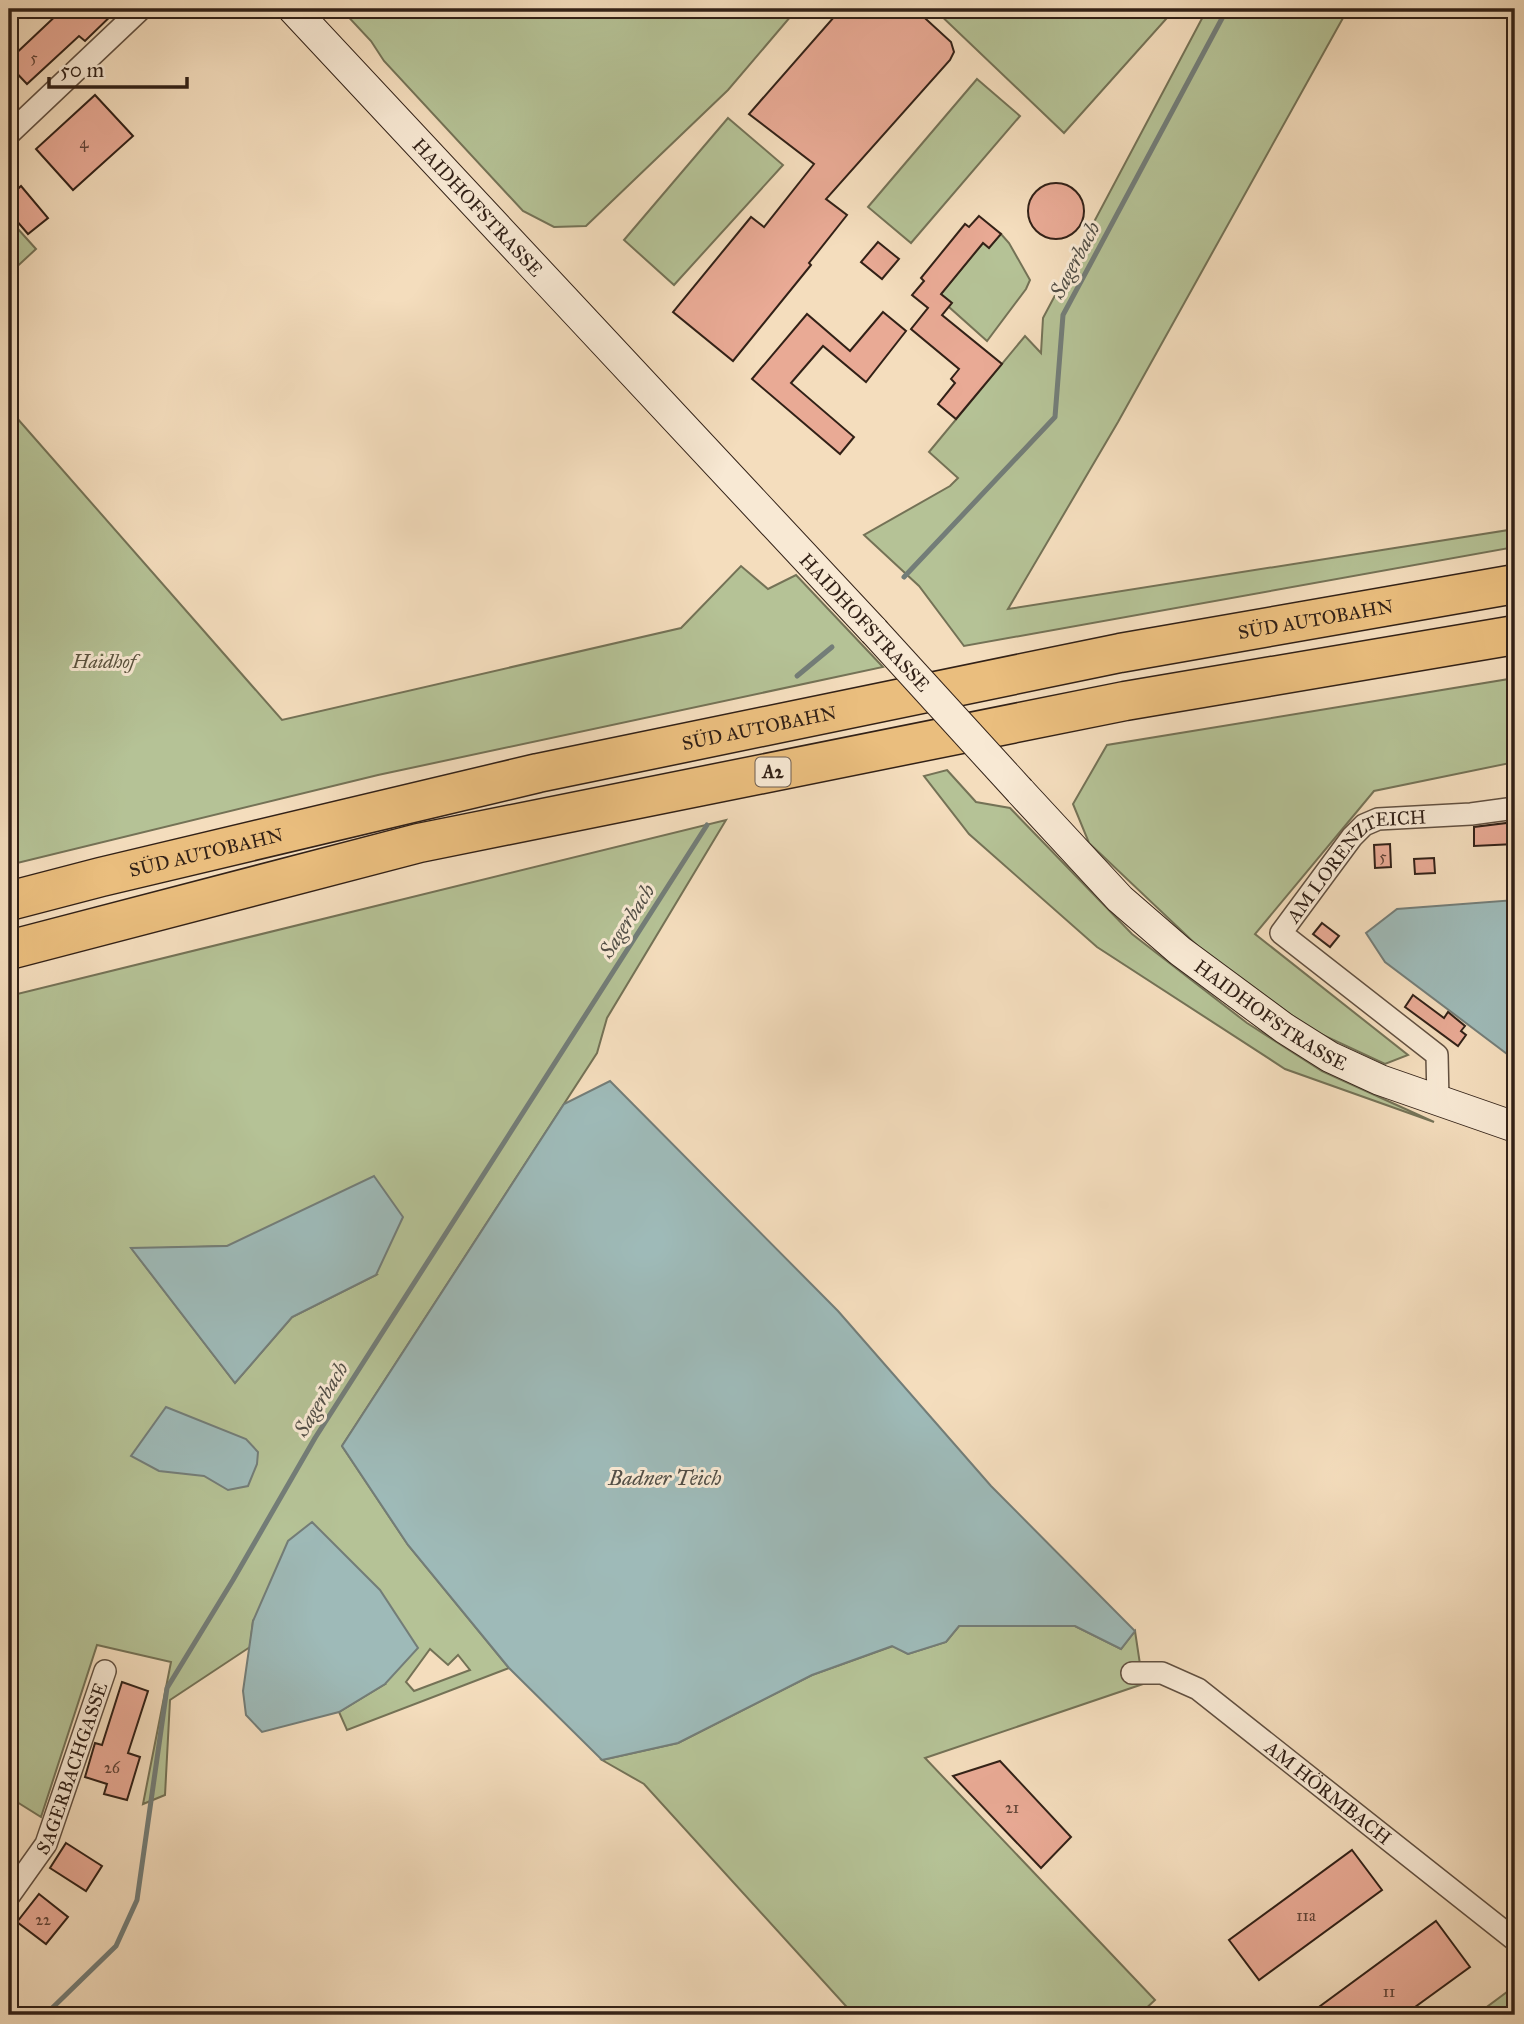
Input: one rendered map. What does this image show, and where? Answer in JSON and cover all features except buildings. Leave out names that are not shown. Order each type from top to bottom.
[{"type":"highway","name":"SÜD AUTOBAHN","points":[[9,901],[565,767],[1120,653],[1515,584]]},
{"type":"highway","name":"A2","points":[[9,950],[419,843],[1125,701],[1515,635]]},
{"type":"street","points":[[9,134],[141,9]]},
{"type":"street","name":"HAIDHOFSTRASSE","points":[[293,9],[874,631],[1120,899],[1180,951],[1284,1028],[1329,1057],[1380,1080],[1515,1127]]},
{"type":"street","name":"AM LORENZTEICH","points":[[1438,1101],[1437,1055],[1281,933],[1352,837],[1364,825],[1378,819],[1471,814],[1515,808]]},
{"type":"street","name":"SAGERBACHGASSE","points":[[9,1896],[46,1844],[105,1671]]},
{"type":"street","name":"AM HÖRMBACH","points":[[1132,1673],[1162,1673],[1198,1689],[1515,1940]]},
{"type":"green space","points":[[341,9],[797,9],[728,90],[586,226],[554,227],[523,211],[384,61],[371,41]]},
{"type":"green space","points":[[934,9],[1175,9],[1064,133]]},
{"type":"green space","points":[[1207,9],[1348,9],[1118,422],[1008,609],[1515,529],[1515,547],[964,646],[919,586],[864,535],[950,486],[958,478],[929,452],[1025,336],[1041,353],[1043,318]]},
{"type":"green space","points":[[977,79],[1020,116],[911,243],[868,207]]},
{"type":"green space","points":[[728,118],[783,165],[674,285],[624,240]]},
{"type":"green space","points":[[9,219],[36,249],[9,274]]},
{"type":"green space","points":[[1001,234],[1030,280],[987,341],[949,307],[941,294],[983,243],[989,247]]},
{"type":"green space","name":"Haidhof","points":[[9,409],[282,720],[681,628],[741,566],[768,589],[796,575],[883,667],[378,775],[9,865]]},
{"type":"green space","points":[[1515,678],[1515,762],[1374,791],[1255,934],[1408,1055],[1385,1064],[1312,1030],[1204,952],[1089,843],[1073,804],[1107,745]]},
{"type":"green space","points":[[947,770],[976,802],[1010,808],[1132,934],[1247,1023],[1322,1071],[1434,1122],[1285,1069],[1097,947],[969,834],[924,776]]},
{"type":"green space","points":[[726,820],[607,1018],[597,1053],[342,1446],[408,1545],[509,1668],[347,1730],[339,1712],[385,1684],[253,1621],[250,1647],[170,1700],[165,1795],[143,1804],[171,1662],[97,1645],[41,1817],[9,1797],[9,996]],"holes":[[[227,1246],[376,1275],[292,1317],[235,1383],[132,1249]],[[430,1649],[448,1665],[458,1655],[470,1670],[414,1691],[406,1682]]]},
{"type":"green space","points":[[959,1626],[1075,1626],[1121,1649],[1135,1631],[1143,1684],[925,1758],[1155,2000],[1139,2015],[854,2015],[644,1784],[602,1760],[678,1743],[812,1675],[893,1646],[908,1654],[946,1642]]},
{"type":"green space","points":[[1515,1986],[1515,2015],[1476,2015]]},
{"type":"water","points":[[1515,900],[1515,1060],[1385,962],[1366,933],[1397,909]]},
{"type":"water","name":"Badner Teich","points":[[610,1081],[838,1311],[991,1486],[1135,1631],[1121,1649],[1075,1626],[959,1626],[946,1642],[908,1654],[892,1646],[812,1675],[678,1743],[602,1760],[509,1668],[408,1545],[342,1446],[564,1104]]},
{"type":"water","points":[[374,1176],[403,1217],[376,1275],[292,1317],[235,1383],[131,1248],[227,1246]]},
{"type":"water","points":[[166,1407],[246,1439],[258,1452],[257,1464],[248,1486],[228,1490],[204,1476],[159,1471],[131,1456]]},
{"type":"water","points":[[312,1522],[380,1590],[418,1648],[385,1684],[339,1712],[262,1732],[246,1715],[243,1691],[253,1621],[288,1541]]},
{"type":"waterway","name":"Sagerbach","points":[[904,577],[1055,417],[1063,315],[1227,9]]},
{"type":"waterway","name":"Sagerbach","points":[[797,676],[832,647]]},
{"type":"waterway","name":"Sagerbach","points":[[45,2015],[116,1946],[137,1900],[167,1688],[315,1438],[707,825]]}]
